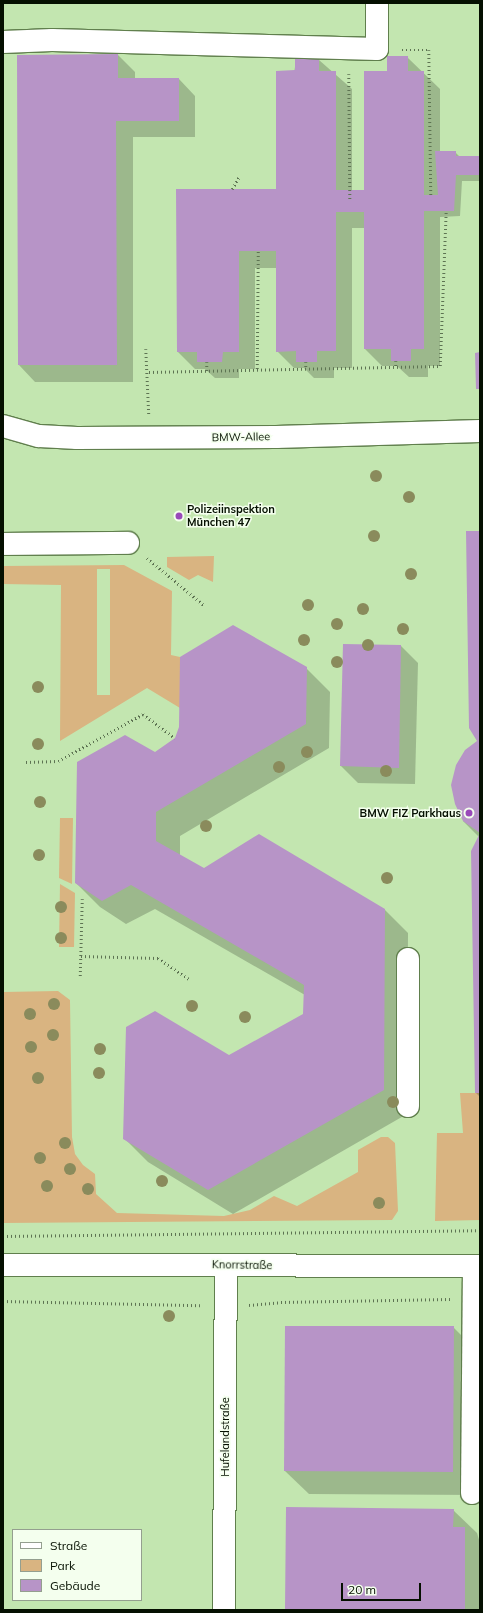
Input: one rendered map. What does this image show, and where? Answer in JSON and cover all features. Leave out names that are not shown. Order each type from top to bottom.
[{"type":"street","points":[[3,42],[52,40],[377,49],[377,3]]},
{"type":"street","name":"BMW-Allee","points":[[3,426],[39,436],[150,438],[480,430]]},
{"type":"street","points":[[3,544],[128,543]]},
{"type":"street","points":[[408,959],[408,1106]]},
{"type":"street","name":"Knorrstraße","points":[[3,1265],[226,1264],[477,1266]]},
{"type":"street","name":"Hufelandstraße","points":[[224,1610],[227,1305],[226,1264]]},
{"type":"street","points":[[472,1493],[474,1298],[477,1266]]},
{"type":"path","points":[[348,49],[350,201]]},
{"type":"path","points":[[377,49],[429,50],[431,195]]},
{"type":"path","points":[[232,189],[239,177]]},
{"type":"path","points":[[149,372],[440,366],[446,211]]},
{"type":"path","points":[[257,369],[258,251]]},
{"type":"path","points":[[146,349],[149,372],[150,438]]},
{"type":"path","points":[[396,361],[396,367]]},
{"type":"path","points":[[207,362],[208,371]]},
{"type":"path","points":[[306,362],[306,368]]},
{"type":"path","points":[[128,543],[205,606]]},
{"type":"path","points":[[26,762],[58,761],[143,714],[175,738]]},
{"type":"path","points":[[80,976],[82,899]]},
{"type":"path","points":[[81,956],[158,958],[189,979]]},
{"type":"path","points":[[3,1236],[480,1230]]},
{"type":"path","points":[[3,1301],[227,1305],[280,1302],[474,1298]]},
{"type":"green space","points":[[214,556],[213,582],[198,575],[189,580],[167,567],[167,557]]},
{"type":"green space","points":[[124,565],[172,591],[171,655],[180,657],[180,708],[147,688],[60,741],[61,585],[3,584],[3,566]],"holes":[[[97,569],[110,569],[110,695],[97,695]]]},
{"type":"green space","points":[[60,818],[73,818],[72,884],[59,878]]},
{"type":"green space","points":[[60,884],[75,893],[74,947],[59,947]]},
{"type":"green space","points":[[58,991],[70,1000],[72,1137],[75,1154],[83,1165],[95,1174],[96,1194],[117,1213],[224,1216],[250,1210],[274,1196],[297,1206],[358,1172],[358,1150],[381,1137],[388,1137],[395,1143],[398,1211],[392,1220],[3,1223],[3,992]]},
{"type":"green space","points":[[460,1093],[480,1093],[480,1220],[435,1221],[437,1133],[463,1133]]},
{"type":"building","points":[[118,54],[118,78],[179,78],[179,121],[116,121],[117,365],[18,365],[17,55]]},
{"type":"building","points":[[387,56],[408,56],[408,71],[424,71],[424,195],[438,195],[435,151],[456,151],[456,156],[480,156],[480,175],[456,175],[454,211],[424,211],[424,349],[411,349],[411,361],[391,361],[391,349],[364,349],[364,212],[336,212],[336,351],[317,351],[317,362],[296,362],[296,351],[276,352],[276,251],[239,251],[239,352],[223,352],[222,362],[197,362],[197,352],[177,352],[176,189],[276,189],[276,71],[295,70],[295,59],[319,59],[319,71],[336,71],[336,190],[364,190],[364,71],[387,71]]},
{"type":"building","points":[[480,352],[480,389],[476,389],[475,353]]},
{"type":"building","name":"BMW FIZ Parkhaus","points":[[466,531],[480,531],[480,833],[463,821],[455,804],[451,785],[456,765],[465,750],[477,741],[469,728]]},
{"type":"building","points":[[233,625],[307,667],[306,724],[156,812],[156,841],[204,868],[259,834],[385,909],[384,1090],[208,1190],[123,1139],[126,1027],[155,1011],[229,1055],[303,1014],[304,985],[131,885],[102,901],[75,883],[77,762],[125,735],[155,752],[175,738],[179,727],[180,657]]},
{"type":"building","points":[[343,644],[401,645],[399,768],[340,766]]},
{"type":"building","points":[[480,833],[480,1093],[475,1093],[471,851]]},
{"type":"building","points":[[285,1326],[454,1326],[453,1472],[284,1471]]},
{"type":"building","points":[[286,1507],[454,1509],[453,1527],[465,1527],[465,1610],[285,1610]]},
{"type":"place","name":"Polizeiinspektion München 47","points":[[179,516]]},
{"type":"place","name":"BMW FIZ Parkhaus","points":[[469,813]]}]
